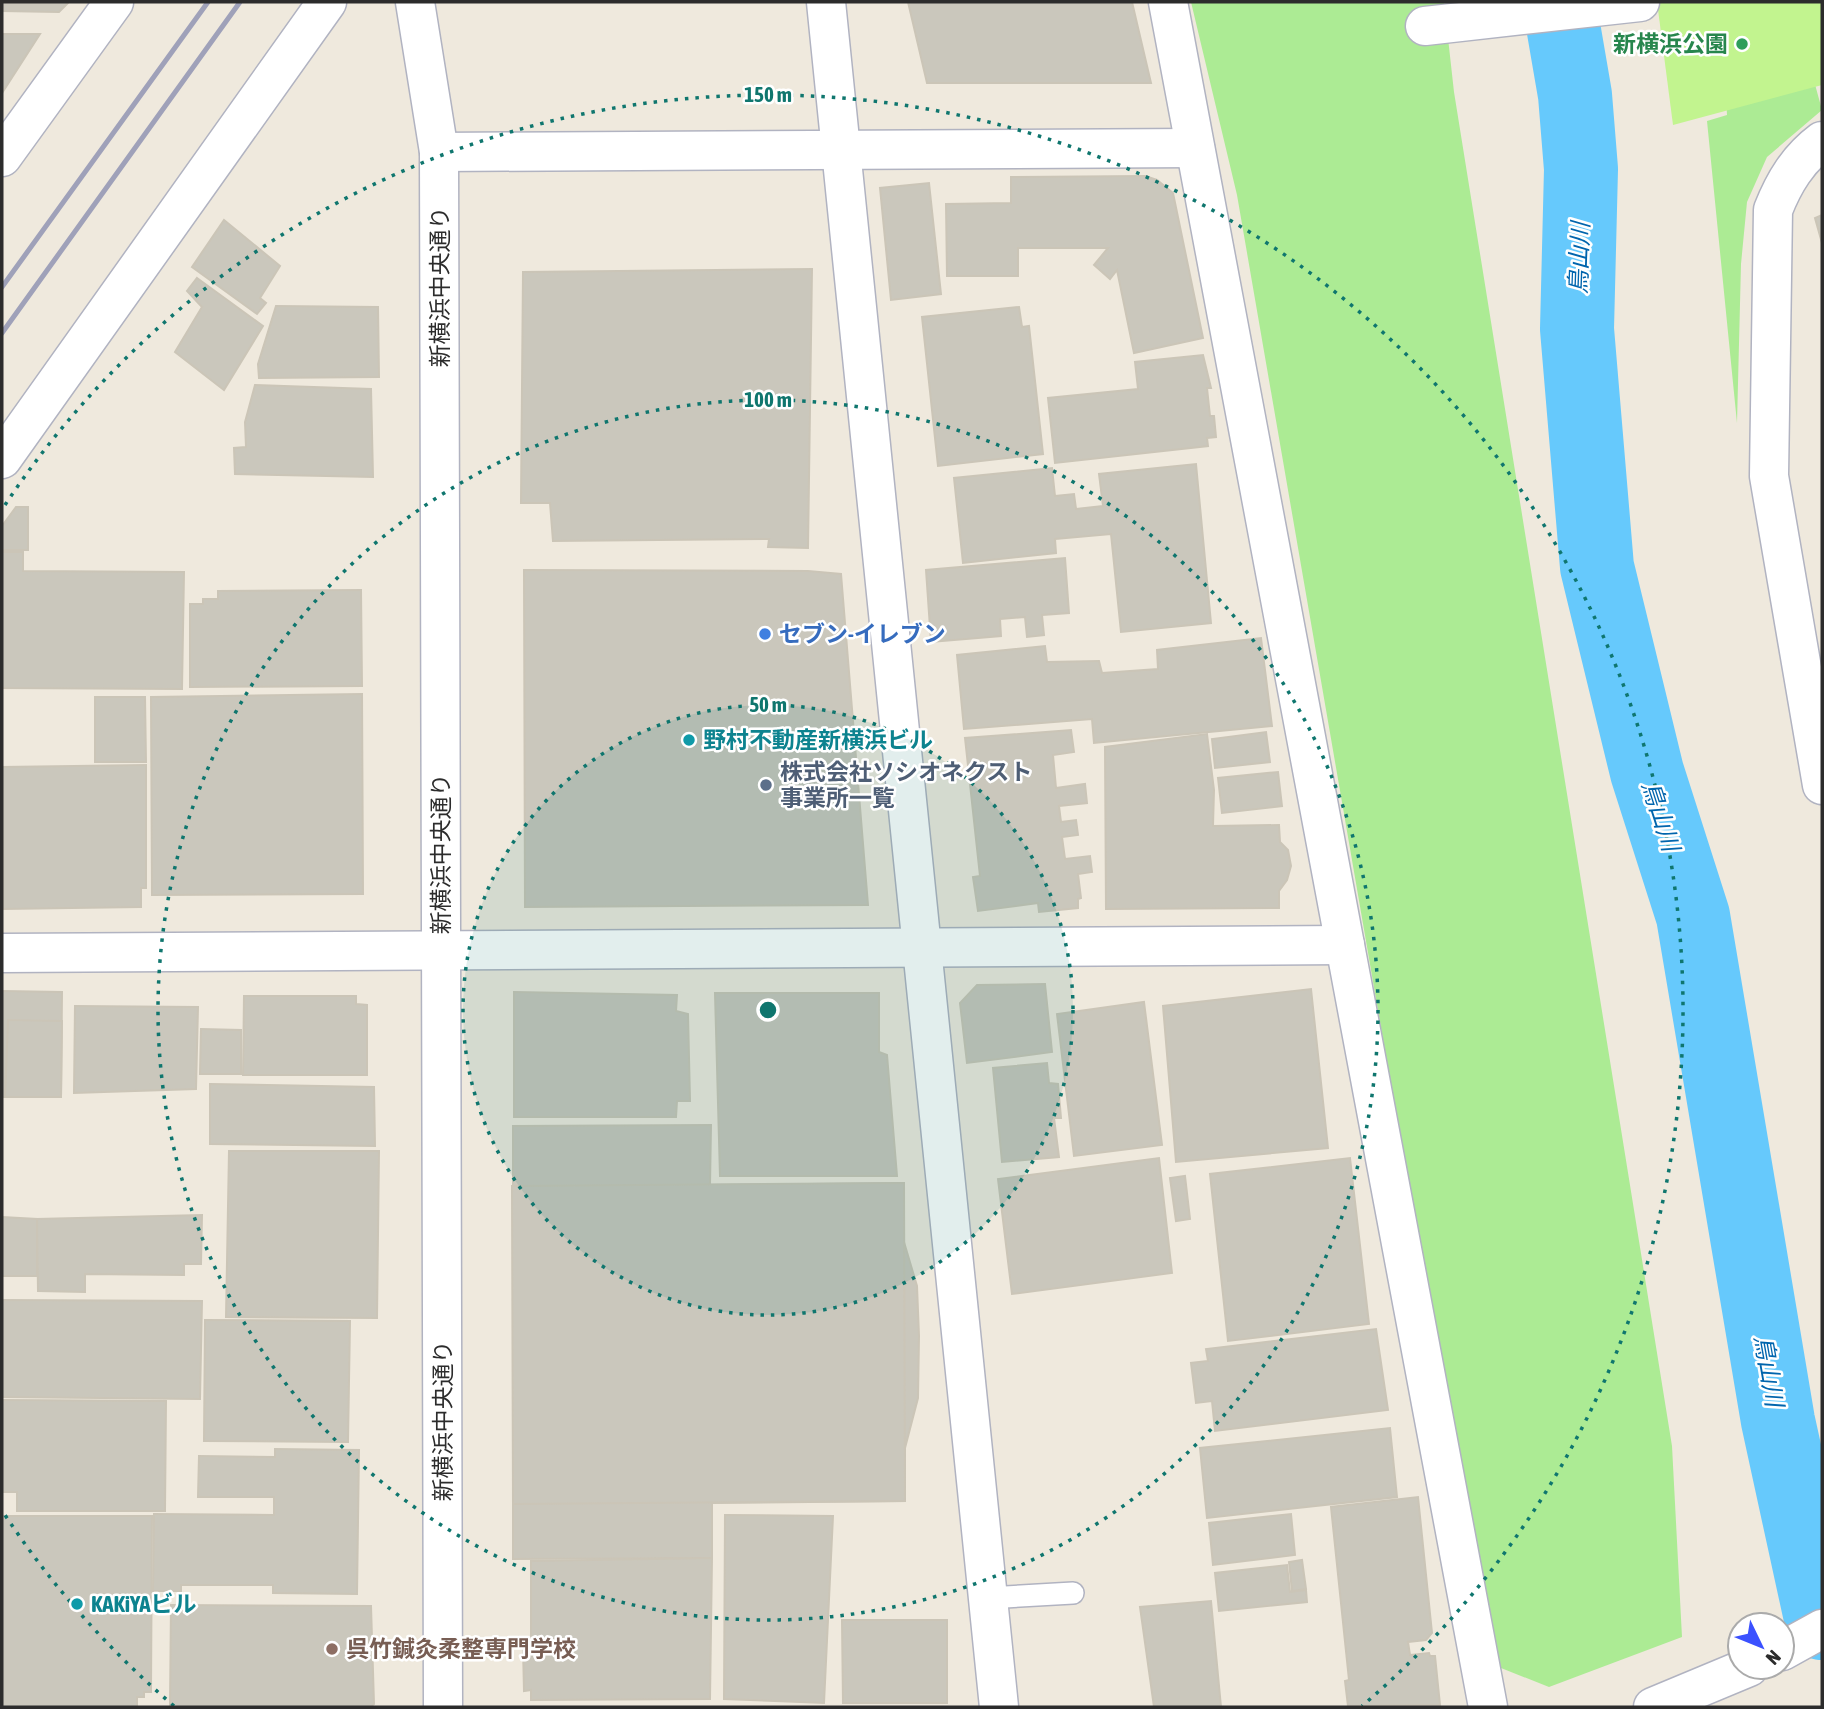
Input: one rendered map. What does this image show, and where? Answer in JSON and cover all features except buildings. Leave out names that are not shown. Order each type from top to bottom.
[{"type":"street","points":[[2,157],[114,2]]},
{"type":"street","points":[[2,459],[327,2]]},
{"type":"street","name":"新横浜中央通り","points":[[415,2],[439,152],[443,1707]]},
{"type":"street","points":[[826,2],[999,1707]]},
{"type":"street","points":[[1168,2],[1488,1707]]},
{"type":"street","points":[[1442,23],[1640,2]]},
{"type":"street","points":[[1821,771],[1769,476],[1773,210],[1785,181],[1810,150],[1822,141]]},
{"type":"street","points":[[439,152],[841,152],[1195,148]]},
{"type":"street","points":[[2,953],[1345,945]]},
{"type":"street","points":[[1796,1643],[1822,1629]]},
{"type":"street","points":[[1653,1707],[1726,1678]]},
{"type":"lane","points":[[988,1598],[1073,1593]]},
{"type":"green space","points":[[1191,2],[1444,2],[1454,92],[1672,1446],[1682,1637],[1549,1687],[1491,1664],[1237,195]]},
{"type":"green space","name":"新横浜公園","points":[[1657,2],[1822,2],[1822,85],[1673,125]]},
{"type":"green space","points":[[1804,44],[1822,110],[1767,157],[1747,202],[1741,264],[1737,423],[1707,121],[1727,115],[1724,61]]},
{"type":"waterway","name":"鳥山川","points":[[1559,2],[1575,95],[1581,169],[1577,329],[1597,567],[1647,772],[1693,916],[1778,1421],[1822,1623]]},
{"type":"railway","points":[[2,287],[208,2]]},
{"type":"railway","points":[[2,333],[240,2]]},
{"type":"place","name":"新横浜公園","points":[[1742,44]]},
{"type":"place","name":"セブン-イレブン","points":[[765,634]]},
{"type":"place","name":"野村不動産新横浜ビル","points":[[689,740]]},
{"type":"place","name":"株式会社ソシオネクスト 事業所一覧","points":[[766,785]]},
{"type":"place","name":"KAKiYAビル","points":[[77,1604]]},
{"type":"place","name":"呉竹鍼灸柔整専門学校","points":[[332,1649]]}]
